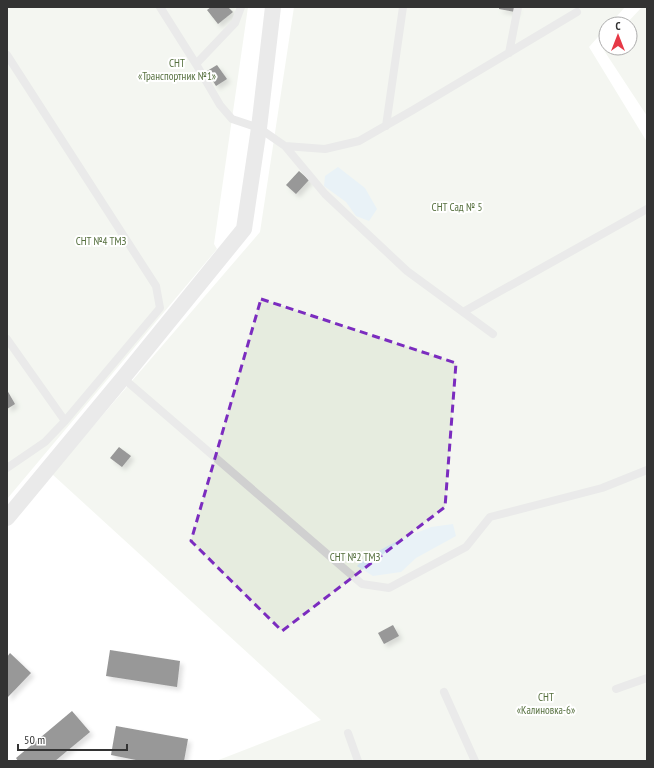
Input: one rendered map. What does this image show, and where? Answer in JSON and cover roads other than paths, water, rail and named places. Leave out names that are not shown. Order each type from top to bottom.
[{"type":"street","points":[[7,518],[244,229],[259,128],[273,7]]},
{"type":"lane","points":[[160,7],[220,105],[232,119],[259,128],[285,146],[325,194],[407,270],[492,334]]},
{"type":"lane","points":[[196,64],[235,23],[241,7]]},
{"type":"lane","points":[[386,126],[404,7]]},
{"type":"lane","points":[[509,53],[518,7]]},
{"type":"lane","points":[[285,146],[325,149],[359,141],[577,12]]},
{"type":"lane","points":[[7,55],[156,286],[160,308],[65,421],[45,442],[7,468]]},
{"type":"lane","points":[[464,312],[647,210]]},
{"type":"lane","points":[[7,339],[65,421]]},
{"type":"lane","points":[[123,378],[362,584],[389,588],[466,547],[490,517],[602,488],[647,470]]},
{"type":"lane","points":[[616,689],[647,678]]},
{"type":"lane","points":[[444,692],[475,761]]},
{"type":"lane","points":[[348,733],[358,761]]},
{"type":"water","points":[[338,167],[365,188],[377,209],[369,221],[356,216],[346,202],[324,186],[325,176]]},
{"type":"water","points":[[453,524],[456,536],[416,558],[401,572],[373,576],[357,566],[364,559],[397,541],[431,527]]},
{"type":"park label","name":"СНТ «Транспортник №1»","points":[[177,69]]},
{"type":"park label","name":"СНТ Сад № 5","points":[[457,207]]},
{"type":"park label","name":"СНТ №4 ТМЗ","points":[[101,241]]},
{"type":"park label","name":"СНТ №2 ТМЗ","points":[[355,557]]},
{"type":"park label","name":"СНТ «Калиновка-6»","points":[[546,703]]}]
